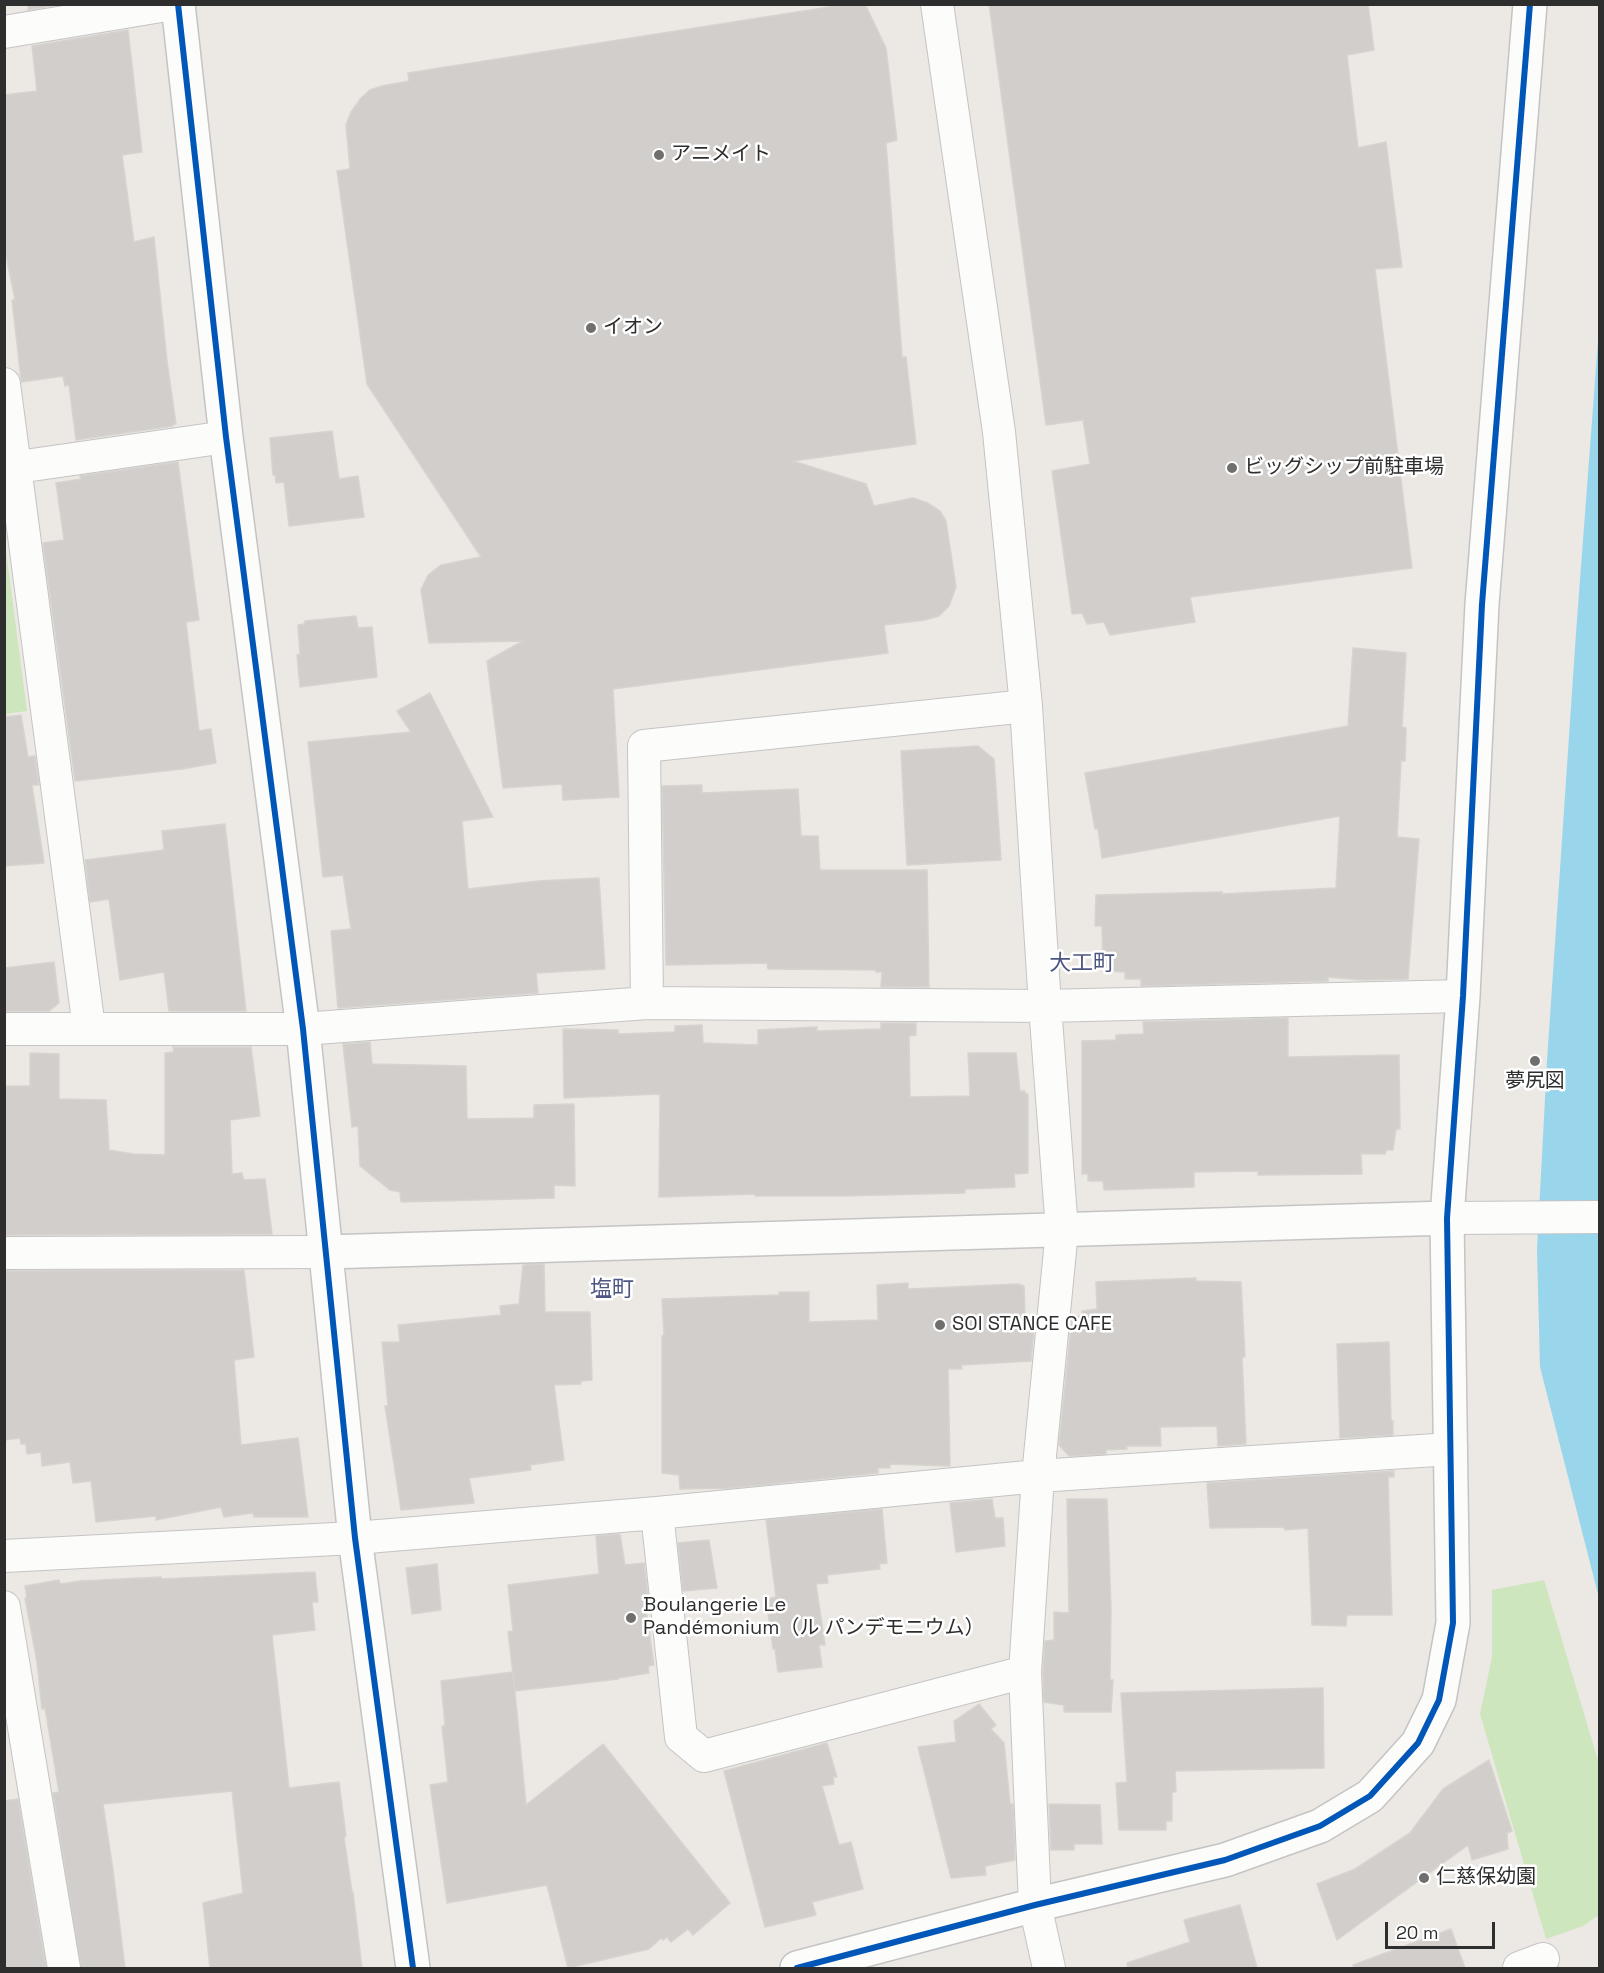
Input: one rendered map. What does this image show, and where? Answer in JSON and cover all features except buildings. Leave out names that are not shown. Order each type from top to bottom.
[{"type":"street","points":[[4,32],[173,4]]},
{"type":"street","points":[[178,4],[226,437],[303,1029],[355,1538],[412,1968]]},
{"type":"street","points":[[937,4],[999,432],[1026,706],[1062,1230],[1038,1476],[1025,1672],[1035,1905],[1049,1968]]},
{"type":"street","points":[[797,1968],[1035,1905],[1225,1860],[1320,1827],[1370,1796],[1418,1743],[1439,1700],[1453,1623],[1447,1218],[1463,996],[1482,604],[1530,4]]},
{"type":"street","points":[[4,384],[10,468],[89,1028]]},
{"type":"street","points":[[10,468],[226,437]]},
{"type":"street","points":[[647,1003],[644,746],[1026,706]]},
{"type":"street","points":[[4,1029],[303,1029],[647,1003],[1045,1006],[1463,996]]},
{"type":"street","points":[[4,1253],[326,1252],[1447,1218],[1599,1217]]},
{"type":"street","points":[[4,1556],[355,1538],[657,1513],[1038,1476],[1451,1449]]},
{"type":"street","points":[[657,1513],[681,1737],[704,1756],[1025,1672]]},
{"type":"street","points":[[4,1607],[64,1968]]},
{"type":"green space","points":[[4,536],[27,711],[5,714],[4,714]]},
{"type":"green space","points":[[1544,1580],[1600,1767],[1599,1915],[1583,1926],[1546,1939],[1480,1714],[1492,1657],[1492,1590]]},
{"type":"water","points":[[1599,328],[1599,1598],[1540,1367],[1537,1249],[1547,1061]]},
{"type":"cycle path","points":[[178,4],[226,437],[303,1029],[355,1538],[413,1968]]},
{"type":"cycle path","points":[[797,1968],[1035,1905],[1225,1860],[1320,1826],[1370,1796],[1418,1743],[1439,1700],[1453,1623],[1447,1218],[1463,996],[1482,604],[1530,4]]},
{"type":"place","name":"アニメイト","points":[[659,155]]},
{"type":"place","name":"イオン","points":[[591,328]]},
{"type":"place","name":"ビッグシップ前駐車場","points":[[1232,468]]},
{"type":"place","name":"夢尻図","points":[[1535,1061]]},
{"type":"place","name":"SOI STANCE CAFE","points":[[940,1325]]},
{"type":"place","name":"Boulangerie Le Pandémonium（ル パンデモニウム）","points":[[631,1618]]},
{"type":"place","name":"仁慈保幼園","points":[[1424,1878]]},
{"type":"district","name":"大工町","points":[[1082,964]]},
{"type":"district","name":"塩町","points":[[612,1290]]}]
